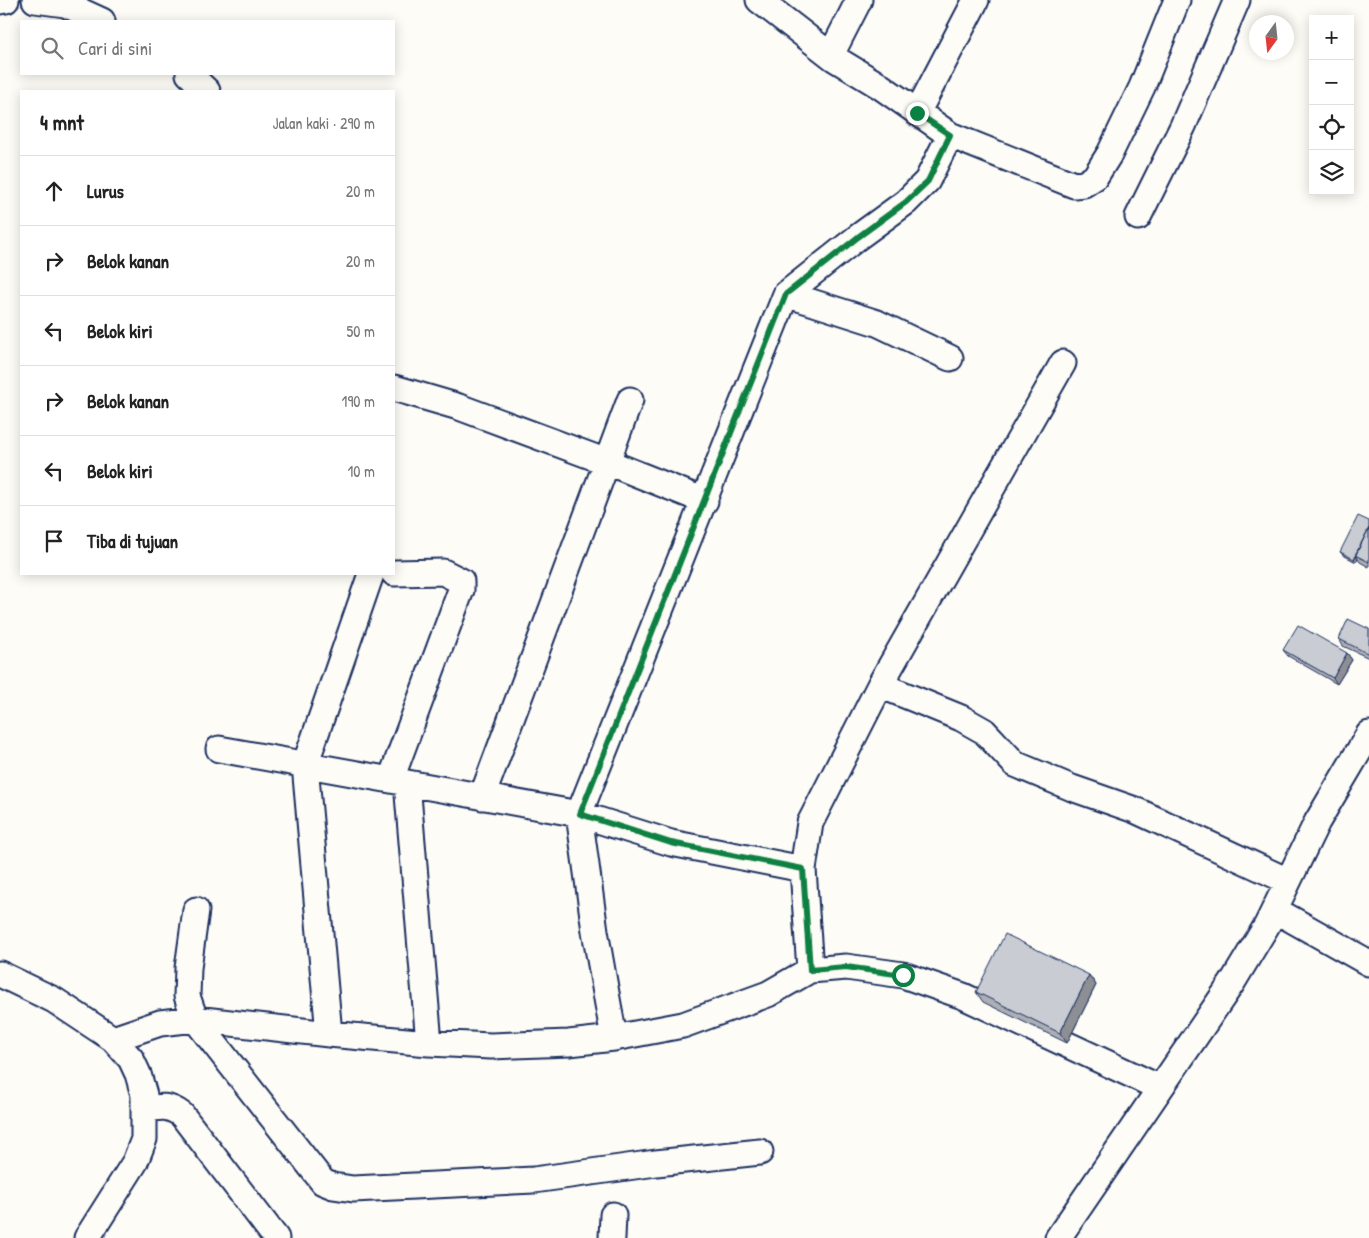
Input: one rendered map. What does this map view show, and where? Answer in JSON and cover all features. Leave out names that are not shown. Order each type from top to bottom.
[{"type":"street","points":[[0,1],[6,0]]},
{"type":"street","points":[[35,0],[65,4],[100,20]]},
{"type":"street","points":[[759,0],[834,58],[880,86],[950,135],[1074,185],[1084,184],[1095,176],[1110,153],[1142,87],[1177,0]]},
{"type":"street","points":[[834,58],[834,47],[860,0]]},
{"type":"street","points":[[917,113],[976,0]]},
{"type":"street","points":[[1138,217],[1183,126],[1237,0]]},
{"type":"street","points":[[190,75],[206,90]]},
{"type":"street","points":[[614,1038],[595,931],[580,814],[786,294],[906,202],[928,181],[950,135]]},
{"type":"street","points":[[786,294],[877,323],[950,358]]},
{"type":"street","points":[[810,970],[803,869],[810,823],[880,685],[1063,363]]},
{"type":"street","points":[[395,388],[459,407],[704,500]]},
{"type":"street","points":[[482,797],[630,400]]},
{"type":"street","points":[[395,573],[443,572],[461,581],[461,590],[399,781],[429,1043]]},
{"type":"street","points":[[329,1034],[305,765],[372,575]]},
{"type":"street","points":[[880,685],[961,718],[984,731],[1015,764],[1072,788],[1135,810],[1288,881]]},
{"type":"street","points":[[1058,1238],[1232,983],[1275,910],[1317,822],[1369,734]]},
{"type":"street","points":[[219,749],[580,814],[671,843],[803,869]]},
{"type":"street","points":[[196,910],[188,968],[187,996],[195,1019],[323,1182],[333,1186],[353,1189],[534,1180],[656,1163],[760,1152]]},
{"type":"street","points":[[1275,910],[1369,963]]},
{"type":"street","points":[[113,1039],[160,1023],[195,1019],[429,1043],[491,1046],[569,1043],[614,1038],[683,1025],[768,994],[810,970],[846,967],[903,975],[963,996],[1160,1088]]},
{"type":"street","points":[[0,974],[54,1000],[113,1039],[131,1059],[138,1074],[144,1095],[144,1139],[135,1162],[87,1238]]},
{"type":"street","points":[[145,1110],[157,1107],[172,1108],[182,1115],[276,1238]]},
{"type":"building","points":[[1358,516],[1369,521],[1369,528],[1354,559],[1340,552]]},
{"type":"building","points":[[1369,528],[1369,562],[1355,555]]},
{"type":"building","points":[[1348,619],[1369,629],[1369,654],[1339,639]]},
{"type":"building","points":[[1298,625],[1347,653],[1333,678],[1283,650]]},
{"type":"building","points":[[1005,934],[1089,975],[1060,1033],[976,992]]},
{"type":"route","points":[[903,975],[846,967],[810,970],[803,869],[671,843],[580,814],[786,294],[906,202],[928,181],[950,135],[917,113]]}]
